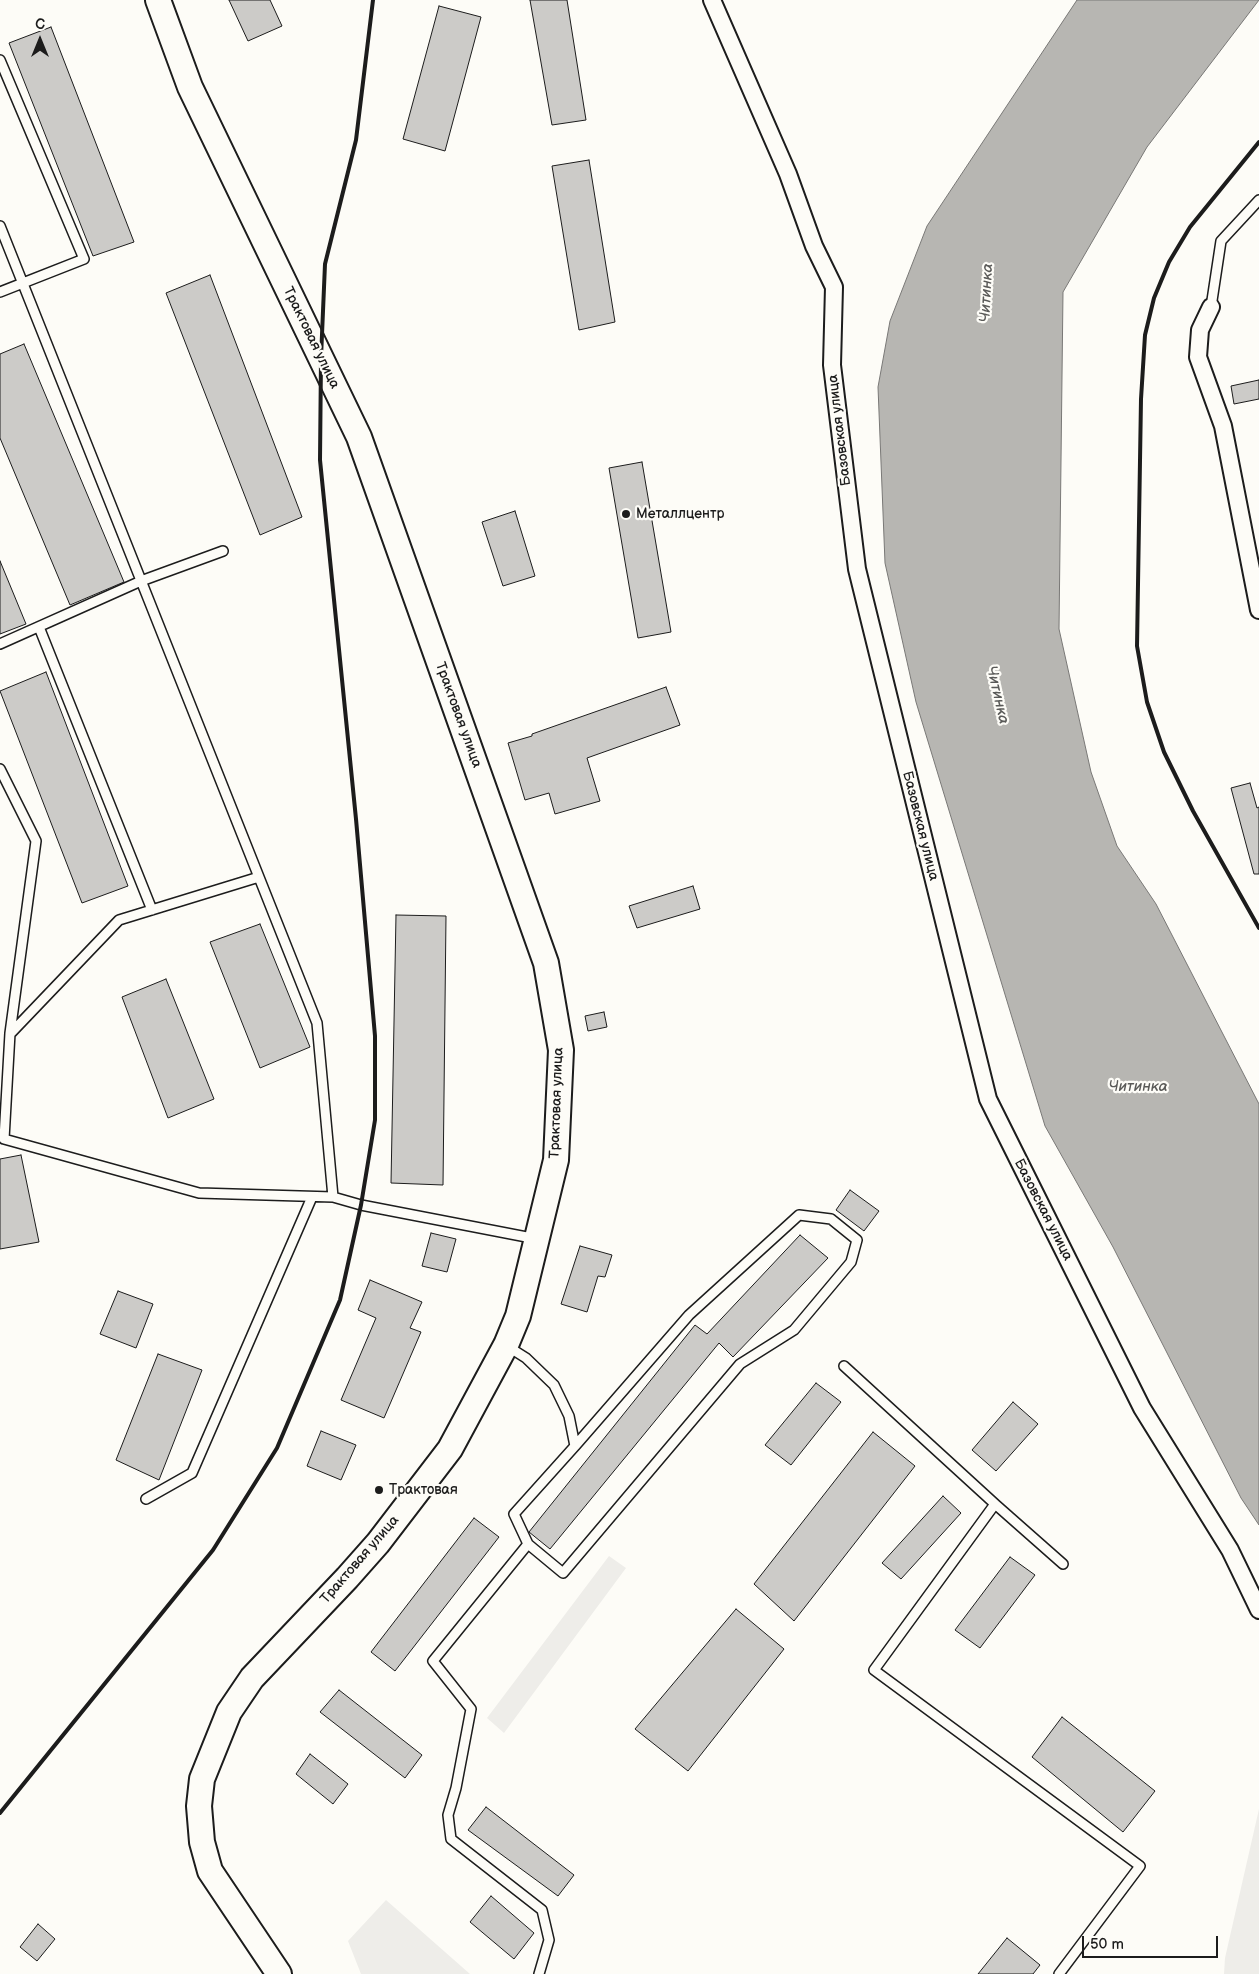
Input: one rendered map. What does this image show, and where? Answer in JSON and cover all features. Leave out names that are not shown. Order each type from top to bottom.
[{"type":"main road","name":"Трактовая улица","points":[[158,0],[190,87],[359,437],[546,963],[560,1050],[556,1160],[518,1316],[506,1345],[450,1449],[378,1543],[348,1578],[252,1678],[229,1712],[202,1780],[199,1806],[202,1842],[210,1871],[279,1974]]},
{"type":"street","name":"Базовская улица","points":[[712,0],[788,174],[814,246],[834,286],[832,364],[857,569],[988,1099],[1142,1408],[1230,1550],[1259,1610]]},
{"type":"street","points":[[1211,307],[1200,330],[1198,358],[1223,426],[1259,610]]},
{"type":"lane","points":[[0,60],[84,259],[0,292]]},
{"type":"lane","points":[[1211,307],[1221,241],[1259,200]]},
{"type":"lane","points":[[0,226],[318,1023],[333,1197]]},
{"type":"lane","points":[[0,644],[141,581],[223,551]]},
{"type":"lane","points":[[40,627],[152,910]]},
{"type":"lane","points":[[0,769],[36,841],[10,1033],[2,1140],[199,1193],[333,1197],[361,1206],[537,1239]]},
{"type":"lane","points":[[10,1033],[119,920],[260,877]]},
{"type":"lane","points":[[146,1499],[192,1473],[312,1197]]},
{"type":"lane","points":[[799,1215],[831,1219],[857,1240],[851,1262],[794,1330],[740,1364],[563,1573],[528,1544],[514,1514],[689,1315],[799,1215]]},
{"type":"lane","points":[[506,1345],[526,1358],[554,1384],[569,1416],[575,1446]]},
{"type":"lane","points":[[844,1366],[1063,1564]]},
{"type":"lane","points":[[995,1504],[874,1670],[1140,1866],[1059,1974]]},
{"type":"lane","points":[[528,1544],[433,1661],[471,1709],[456,1788],[448,1815],[451,1838],[542,1910],[549,1940],[538,1974]]},
{"type":"shaded area","points":[[609,1556],[626,1568],[504,1733],[487,1718]]},
{"type":"shaded area","points":[[1259,1809],[1259,1974],[1224,1974],[1225,1958]]},
{"type":"shaded area","points":[[386,1900],[470,1974],[361,1974],[348,1941]]},
{"type":"water","name":"Читинка","points":[[1077,0],[1259,0],[1147,147],[1063,292],[1059,629],[1091,772],[1117,846],[1156,904],[1259,1104],[1259,1525],[1241,1498],[1113,1247],[1045,1126],[916,702],[885,563],[878,387],[890,321],[927,226]]},
{"type":"building","points":[[229,0],[270,0],[282,26],[248,41]]},
{"type":"building","points":[[530,0],[567,0],[586,120],[552,125]]},
{"type":"building","points":[[439,6],[481,17],[445,151],[403,139]]},
{"type":"building","points":[[51,27],[134,242],[93,256],[9,43]]},
{"type":"building","points":[[589,160],[615,322],[579,330],[552,166]]},
{"type":"building","points":[[210,275],[302,517],[260,535],[166,293]]},
{"type":"building","points":[[24,344],[124,582],[70,605],[0,438],[0,354]]},
{"type":"building","points":[[1259,380],[1259,399],[1234,404],[1231,386]]},
{"type":"building","points":[[642,462],[671,632],[638,638],[609,468]]},
{"type":"building","points":[[515,511],[535,576],[503,586],[482,522]]},
{"type":"building","points":[[0,561],[26,624],[0,634]]},
{"type":"building","points":[[46,672],[128,886],[82,903],[0,691]]},
{"type":"building","points":[[666,687],[680,725],[587,758],[600,801],[555,814],[549,793],[525,800],[508,743]]},
{"type":"building","points":[[1250,783],[1257,808],[1259,807],[1259,874],[1254,874],[1231,788]]},
{"type":"building","points":[[693,886],[700,909],[637,928],[629,906]]},
{"type":"building","points":[[396,915],[446,916],[443,1185],[391,1183]]},
{"type":"building","points":[[260,924],[310,1047],[260,1068],[210,942]]},
{"type":"building","points":[[166,979],[214,1099],[168,1118],[122,997]]},
{"type":"building","points":[[604,1012],[607,1027],[588,1031],[585,1016]]},
{"type":"building","points":[[21,1155],[39,1242],[0,1249],[0,1159]]},
{"type":"building","points":[[850,1190],[879,1211],[864,1231],[836,1210]]},
{"type":"building","points":[[431,1233],[456,1239],[447,1272],[422,1266]]},
{"type":"building","points":[[800,1235],[828,1258],[733,1357],[719,1343],[550,1549],[529,1532],[695,1325],[707,1334]]},
{"type":"building","points":[[580,1246],[612,1255],[605,1277],[598,1276],[587,1312],[561,1304]]},
{"type":"building","points":[[370,1280],[422,1302],[410,1328],[421,1332],[384,1418],[341,1400],[376,1318],[358,1310]]},
{"type":"building","points":[[118,1291],[153,1304],[136,1348],[100,1334]]},
{"type":"building","points":[[158,1354],[202,1370],[159,1480],[116,1460]]},
{"type":"building","points":[[816,1383],[841,1402],[791,1465],[765,1445]]},
{"type":"building","points":[[1013,1402],[1038,1424],[996,1471],[972,1450]]},
{"type":"building","points":[[321,1431],[356,1445],[341,1480],[307,1466]]},
{"type":"building","points":[[873,1432],[915,1466],[794,1621],[754,1584]]},
{"type":"building","points":[[943,1496],[961,1513],[901,1579],[882,1563]]},
{"type":"building","points":[[474,1518],[499,1537],[395,1671],[371,1652]]},
{"type":"building","points":[[1010,1557],[1035,1575],[980,1648],[955,1630]]},
{"type":"building","points":[[736,1609],[784,1649],[688,1771],[635,1729]]},
{"type":"building","points":[[339,1690],[422,1755],[405,1778],[320,1712]]},
{"type":"building","points":[[1062,1717],[1155,1791],[1123,1832],[1032,1757]]},
{"type":"building","points":[[310,1754],[348,1784],[333,1804],[296,1774]]},
{"type":"building","points":[[486,1807],[574,1875],[558,1896],[468,1830]]},
{"type":"building","points":[[491,1896],[534,1933],[514,1959],[470,1922]]},
{"type":"building","points":[[38,1924],[55,1939],[37,1961],[20,1947]]},
{"type":"building","points":[[1007,1938],[1040,1965],[1033,1974],[978,1974]]},
{"type":"railway","points":[[0,1813],[213,1550],[277,1448],[340,1300],[361,1205],[375,1120],[375,1036],[356,819],[320,460],[321,358],[325,264],[356,140],[373,0]]},
{"type":"railway","points":[[1259,142],[1190,227],[1169,262],[1154,298],[1145,335],[1141,399],[1137,646],[1147,702],[1164,752],[1193,811],[1259,928]]},
{"type":"place","name":"Металлцентр","points":[[626,514]]},
{"type":"place","name":"Трактовая","points":[[379,1490]]}]
